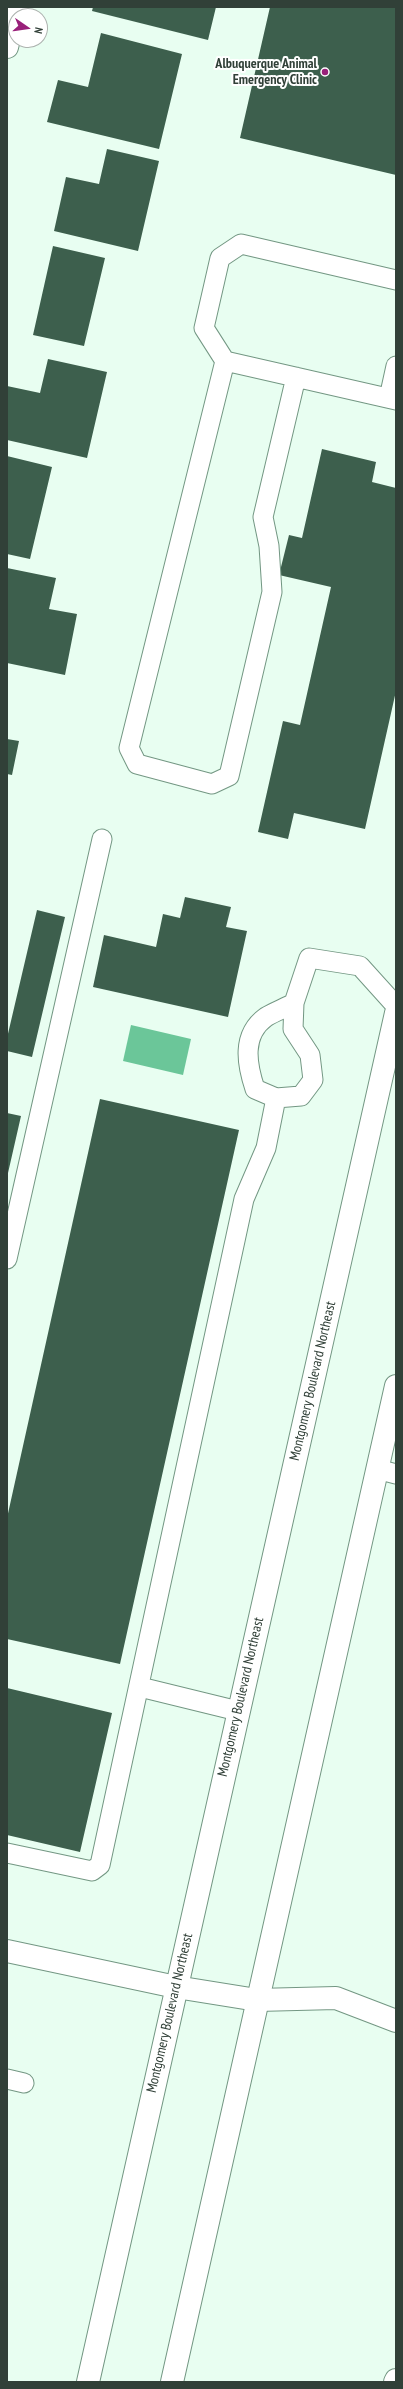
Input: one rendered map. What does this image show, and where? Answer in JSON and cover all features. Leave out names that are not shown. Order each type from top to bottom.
[{"type":"main road","points":[[7,47],[17,7]]},
{"type":"main road","name":"Montgomery Boulevard Northeast","points":[[88,2382],[396,1013]]},
{"type":"main road","points":[[172,2382],[257,2000],[387,1472],[396,1386]]},
{"type":"main road","points":[[7,1951],[176,1987],[257,2000],[336,1998],[396,2021]]},
{"type":"lane","points":[[396,280],[241,244],[220,258],[204,328],[225,361],[393,399],[396,366]]},
{"type":"lane","points":[[225,361],[129,748],[137,764],[212,784],[229,776],[272,592],[269,546],[263,518],[296,377]]},
{"type":"lane","points":[[7,1259],[102,839]]},
{"type":"lane","points":[[294,1003],[265,1018],[250,1036],[247,1064],[255,1089],[276,1098],[302,1096],[313,1080],[310,1055],[293,1029],[294,1003],[309,958],[360,966],[396,1006]]},
{"type":"lane","points":[[7,1853],[92,1871],[98,1869],[100,1865],[140,1687],[244,1199],[266,1148],[276,1098]]},
{"type":"lane","points":[[140,1687],[238,1710]]},
{"type":"shaded area","points":[[131,1025],[191,1039],[183,1075],[123,1061]]},
{"type":"building","points":[[93,7],[216,7],[208,40],[92,11]]},
{"type":"building","name":"Albuquerque Animal Emergency Clinic","points":[[270,7],[396,7],[396,175],[240,138]]},
{"type":"building","points":[[101,33],[182,54],[159,149],[47,122],[58,80],[88,87]]},
{"type":"building","points":[[107,149],[159,161],[138,251],[54,231],[66,177],[99,184]]},
{"type":"building","points":[[53,246],[105,258],[84,346],[33,335]]},
{"type":"building","points":[[48,359],[107,372],[87,458],[7,440],[7,386],[40,393]]},
{"type":"building","points":[[322,449],[376,462],[372,482],[396,488],[396,691],[365,829],[294,813],[288,839],[258,832],[283,721],[300,725],[331,587],[279,575],[289,535],[302,538]]},
{"type":"building","points":[[7,456],[52,467],[30,559],[7,554]]},
{"type":"building","points":[[7,568],[56,578],[49,609],[77,614],[65,675],[7,663]]},
{"type":"building","points":[[7,739],[19,741],[12,775],[7,774]]},
{"type":"building","points":[[185,897],[231,907],[226,927],[247,931],[228,1017],[93,987],[104,935],[156,947],[163,914],[180,918]]},
{"type":"building","points":[[37,910],[65,917],[32,1057],[7,1051],[7,1038]]},
{"type":"building","points":[[100,1099],[239,1130],[120,1664],[7,1639],[7,1518]]},
{"type":"building","points":[[7,1113],[21,1116],[8,1173],[7,1173]]},
{"type":"building","points":[[7,1688],[112,1713],[80,1852],[7,1835]]},
{"type":"place","name":"Albuquerque Animal Emergency Clinic","points":[[325,72]]}]
